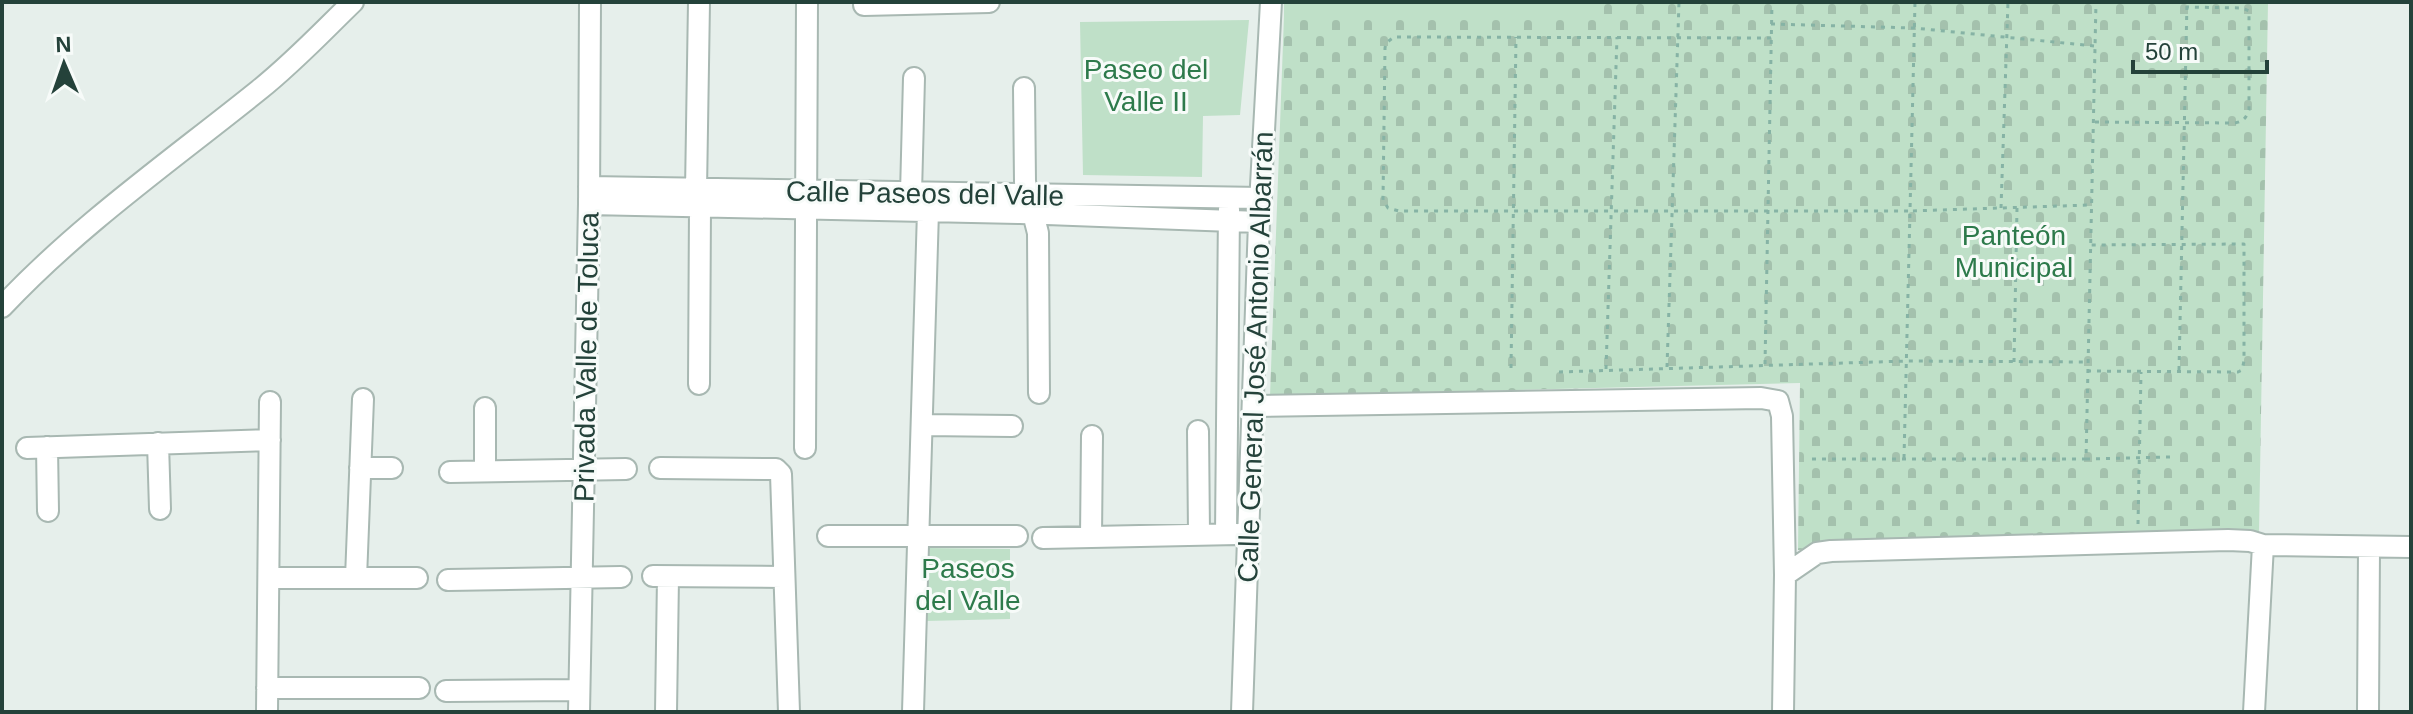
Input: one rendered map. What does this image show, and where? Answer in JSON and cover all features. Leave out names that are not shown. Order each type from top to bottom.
[{"type":"street","points":[[2,307],[83,230],[286,67],[353,2]]},
{"type":"street","name":"Privada Valle de Toluca","points":[[579,712],[590,2]]},
{"type":"street","points":[[699,2],[699,384]]},
{"type":"street","points":[[805,448],[807,2]]},
{"type":"street","points":[[864,5],[989,2]]},
{"type":"street","name":"Calle General José Antonio Albarrán","points":[[1242,712],[1259,222],[1271,2]]},
{"type":"street","points":[[911,193],[914,78]]},
{"type":"street","points":[[1024,88],[1024,162],[1038,233],[1039,393]]},
{"type":"street","name":"Calle Paseos del Valle","points":[[806,201],[911,193],[1261,198]]},
{"type":"street","name":"Calle Paseos del Valle","points":[[589,196],[806,201],[928,211],[1259,222]]},
{"type":"street","points":[[1226,534],[1229,197]]},
{"type":"street","points":[[913,712],[928,211]]},
{"type":"street","points":[[356,578],[363,399]]},
{"type":"street","points":[[1255,406],[1775,399],[1780,402],[1782,416],[1785,575],[1783,712]]},
{"type":"street","points":[[267,712],[270,402]]},
{"type":"street","points":[[485,408],[485,471]]},
{"type":"street","points":[[923,425],[1012,426]]},
{"type":"street","points":[[1198,431],[1199,533]]},
{"type":"street","points":[[1091,537],[1092,436]]},
{"type":"street","points":[[48,511],[37,448],[270,440]]},
{"type":"street","points":[[158,443],[160,509]]},
{"type":"street","points":[[360,468],[392,468]]},
{"type":"street","points":[[660,468],[780,471],[783,478],[783,577],[788,629],[789,712]]},
{"type":"street","points":[[450,472],[626,469]]},
{"type":"street","points":[[1043,538],[1199,533],[1249,535]]},
{"type":"street","points":[[828,536],[1017,536]]},
{"type":"street","points":[[1785,575],[1817,553],[1831,551],[2228,540],[2263,545],[2411,547]]},
{"type":"street","points":[[2254,712],[2263,545]]},
{"type":"street","points":[[2368,712],[2369,548]]},
{"type":"street","points":[[448,580],[621,577]]},
{"type":"street","points":[[666,712],[660,577],[783,577]]},
{"type":"street","points":[[269,578],[417,578]]},
{"type":"street","points":[[267,688],[419,688]]},
{"type":"street","points":[[446,691],[579,690]]},
{"type":"path","points":[[1667,367],[1679,2]]},
{"type":"path","points":[[1765,364],[1772,2]]},
{"type":"path","points":[[1904,458],[1915,2]]},
{"type":"path","points":[[2001,208],[2008,2]]},
{"type":"path","points":[[2086,459],[2096,2]]},
{"type":"path","points":[[2095,122],[2184,123],[2235,123],[2243,121],[2249,110],[2249,11],[2187,4],[2184,123],[2181,244],[2179,371]]},
{"type":"path","points":[[1771,24],[1914,28],[2096,47]]},
{"type":"path","points":[[1771,38],[1394,37],[1386,43],[1382,193],[1385,206],[1399,211],[1767,213],[2090,205]]},
{"type":"path","points":[[1511,368],[1516,37]]},
{"type":"path","points":[[1606,369],[1617,37]]},
{"type":"path","points":[[2014,362],[2017,208]]},
{"type":"path","points":[[2087,371],[2238,372],[2242,370],[2244,361],[2245,245],[2090,245]]},
{"type":"path","points":[[1559,372],[1907,361],[2088,362]]},
{"type":"path","points":[[2138,524],[2141,372]]},
{"type":"path","points":[[1812,459],[2170,457]]},
{"type":"green space","points":[[1284,2],[1597,2],[1597,16],[1284,16]]},
{"type":"green space","name":"Panteón Municipal","points":[[1597,2],[2268,2],[2259,534],[1798,550],[1800,383],[1270,396],[1284,16],[1596,16]]},
{"type":"green space","name":"Paseo del Valle II","points":[[1249,20],[1240,115],[1203,116],[1202,177],[1083,175],[1080,22]]},
{"type":"green space","name":"Paseos del Valle","points":[[928,548],[1010,549],[1010,619],[926,621]]}]
